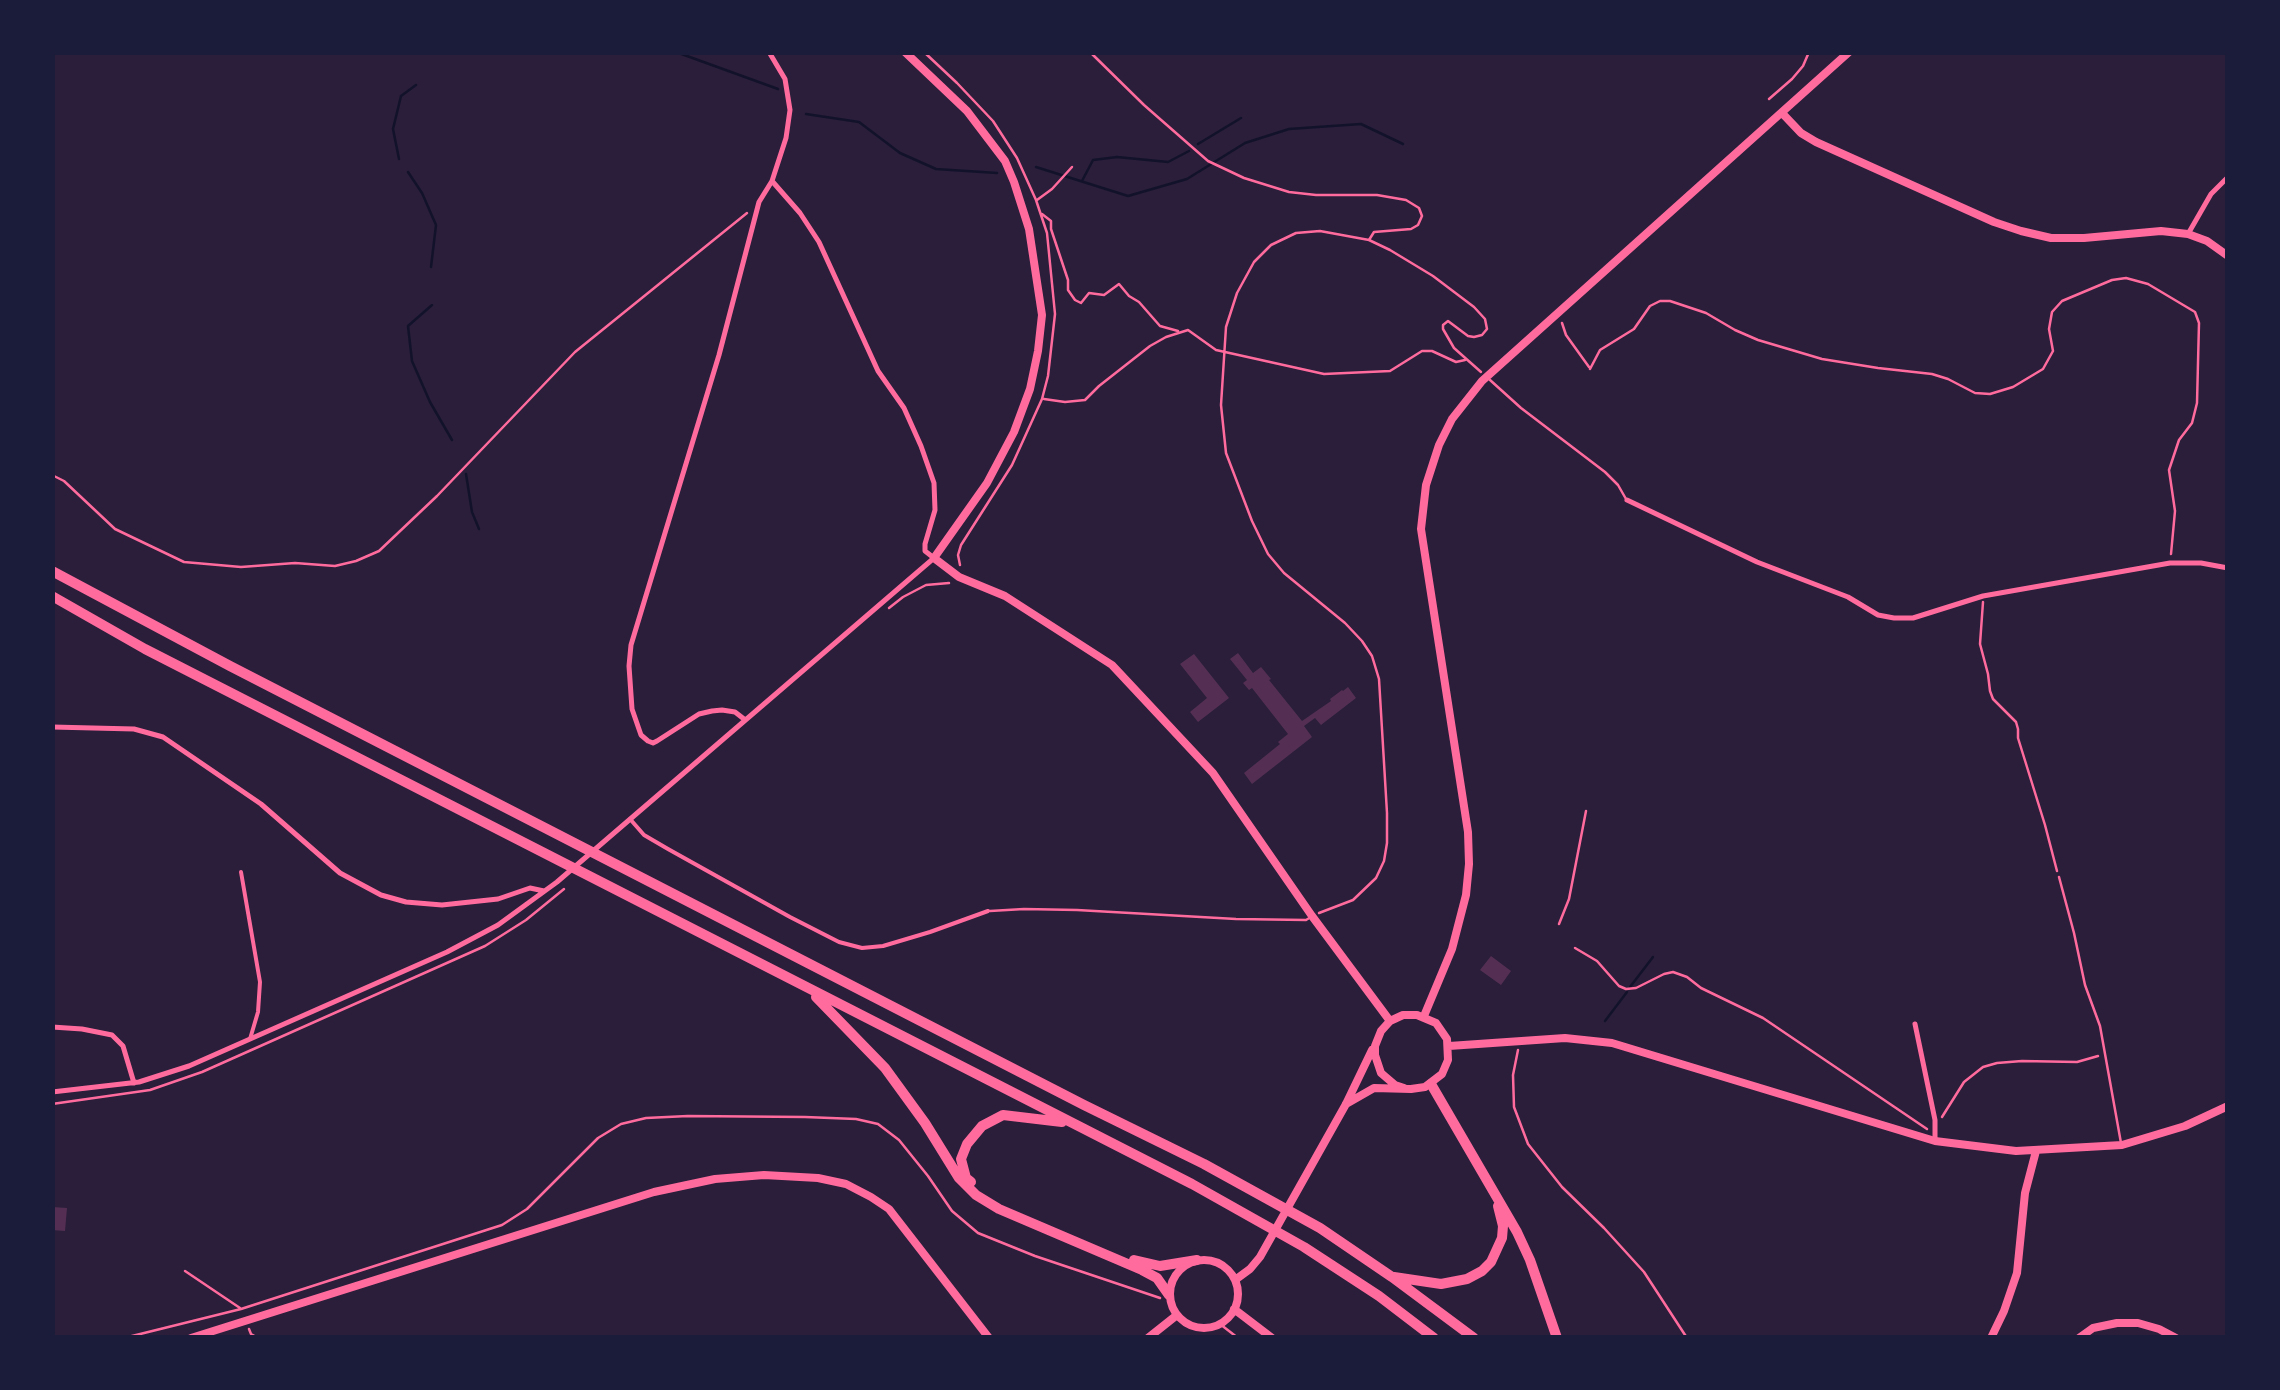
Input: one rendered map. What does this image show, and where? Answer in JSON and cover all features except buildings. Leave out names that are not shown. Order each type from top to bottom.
[{"type":"highway","points":[[52,572],[1204,1164],[1320,1228],[1474,1338]]},
{"type":"highway","points":[[52,596],[145,649],[1192,1184],[1304,1247],[1434,1338]]},
{"type":"highway","points":[[808,989],[884,1068],[959,1178],[976,1194],[999,1209],[1158,1278],[1165,1297]]},
{"type":"highway","points":[[1432,1084],[1517,1232],[1557,1338]]},
{"type":"highway","points":[[1071,1123],[1003,1115],[982,1126],[967,1144],[961,1159],[966,1178],[1002,1205],[1141,1263],[1160,1266],[1196,1260]]},
{"type":"highway","points":[[1392,1276],[1442,1284],[1482,1272],[1502,1238],[1495,1196]]},
{"type":"street","points":[[744,720],[735,712],[712,711],[699,714],[657,741],[648,742],[641,735],[632,709],[628,666],[760,202],[772,182],[786,138],[790,110],[785,79],[769,52]]},
{"type":"street","points":[[52,1092],[134,1083],[189,1066],[474,939],[544,892],[934,558],[987,484],[1014,432],[1030,389],[1042,316],[1030,229],[1005,161],[968,111],[905,52]]},
{"type":"street","points":[[1424,1016],[1452,949],[1466,895],[1469,864],[1468,832],[1420,529],[1426,484],[1439,445],[1452,418],[1486,376],[1850,52]]},
{"type":"street","points":[[1782,113],[1801,133],[1832,150],[2021,232],[2051,238],[2161,231],[2188,234],[2228,256]]},
{"type":"street","points":[[2188,234],[2211,194],[2228,177]]},
{"type":"street","points":[[772,182],[800,212],[819,242],[878,371],[910,420],[934,483],[935,510],[926,551],[959,576],[1005,596],[1112,665],[1213,773],[1390,1021]]},
{"type":"street","points":[[1627,500],[1757,562],[1848,597],[1878,615],[1894,618],[1913,618],[1983,596],[2170,564],[2201,563],[2228,568]]},
{"type":"street","points":[[52,727],[134,728],[163,737],[261,804],[340,873],[381,895],[442,905],[498,899],[530,888],[544,892]]},
{"type":"street","points":[[630,819],[644,836],[790,918],[839,942],[862,948],[914,937],[988,911]]},
{"type":"street","points":[[241,872],[260,982],[258,1012],[249,1042]]},
{"type":"street","points":[[1235,1280],[1260,1257],[1390,1021],[1403,1015],[1424,1016],[1440,1028],[1449,1046],[1446,1068],[1432,1084],[1418,1088],[1374,1088],[1346,1104]]},
{"type":"street","points":[[1915,1024],[1936,1129],[1935,1141]]},
{"type":"street","points":[[52,1027],[112,1036],[123,1046],[134,1083]]},
{"type":"street","points":[[1378,1037],[1377,1064],[1388,1080],[1404,1088]]},
{"type":"street","points":[[1449,1046],[1565,1038],[1627,1046],[1852,1118],[1935,1141],[1981,1148],[2036,1151],[2122,1145],[2185,1126],[2228,1106]]},
{"type":"street","points":[[1991,1338],[2013,1288],[2025,1194],[2036,1151]]},
{"type":"street","points":[[191,1338],[668,1188],[764,1175],[846,1184],[880,1203],[908,1231],[989,1338]]},
{"type":"street","points":[[1196,1260],[1222,1265],[1235,1280],[1238,1298],[1220,1324],[1200,1328],[1187,1324],[1165,1297],[1178,1270],[1196,1260]]},
{"type":"street","points":[[1234,1309],[1272,1338]]},
{"type":"street","points":[[1148,1338],[1176,1315]]},
{"type":"street","points":[[2079,1338],[2093,1328],[2138,1322],[2176,1338]]},
{"type":"lane","points":[[1486,376],[1606,472],[1627,500]]},
{"type":"lane","points":[[2058,878],[2085,985],[2100,1026],[2122,1145]]},
{"type":"lane","points":[[988,911],[1078,910],[1306,920],[1312,916]]},
{"type":"path","points":[[880,615],[902,597],[926,585],[946,584],[959,576],[958,555],[962,546],[1012,465],[1042,399],[1056,314],[1041,212],[1017,158],[993,121],[924,52]]},
{"type":"path","points":[[1090,52],[1208,161],[1244,178],[1289,192],[1377,195],[1406,200],[1419,208],[1422,216],[1418,225],[1403,230],[1380,230],[1369,240]]},
{"type":"path","points":[[1769,99],[1792,79],[1810,52]]},
{"type":"path","points":[[1036,200],[1072,167]]},
{"type":"path","points":[[1041,212],[1051,221],[1068,290],[1075,300],[1081,302],[1089,293],[1104,294],[1119,284],[1160,326],[1179,331]]},
{"type":"path","points":[[52,475],[64,481],[115,528],[184,562],[241,567],[294,563],[335,566],[356,561],[379,551],[414,518],[575,352],[745,215]]},
{"type":"path","points":[[1312,916],[1353,900],[1376,878],[1384,861],[1388,813],[1379,679],[1372,656],[1362,641],[1284,573],[1268,554],[1233,476],[1220,404],[1226,327],[1237,292],[1254,262],[1272,244],[1296,232],[1320,231],[1369,240],[1434,276],[1486,319],[1488,329],[1474,338],[1452,322],[1444,325],[1448,340],[1486,376]]},
{"type":"path","points":[[1555,314],[1590,369],[1600,350],[1634,330],[1650,306],[1660,301],[1706,313],[1747,335],[1822,360],[1932,374],[1975,393],[1990,394],[2043,369],[2053,352],[2049,328],[2052,312],[2062,301],[2112,280],[2126,278],[2148,284],[2195,312],[2200,323],[2192,422],[2179,440],[2169,470],[2175,511],[2170,564]]},
{"type":"path","points":[[1042,399],[1084,400],[1150,346],[1188,330],[1216,350],[1324,374],[1390,371],[1422,351],[1432,351],[1456,362],[1466,360]]},
{"type":"path","points":[[1983,596],[1980,644],[1990,691],[2018,729],[2058,878]]},
{"type":"path","points":[[1559,924],[1570,899],[1586,811]]},
{"type":"path","points":[[1575,948],[1596,961],[1626,989],[1674,972],[1687,978],[1763,1018],[1926,1128],[1936,1129],[1964,1082],[1983,1067],[2022,1061],[2077,1062],[2104,1054]]},
{"type":"path","points":[[1522,1042],[1514,1066],[1514,1102],[1528,1144],[1562,1187],[1644,1272],[1687,1338]]},
{"type":"path","points":[[124,1338],[242,1309],[510,1221],[598,1138],[620,1124],[688,1116],[838,1118],[878,1124],[899,1140],[952,1211],[978,1233],[1035,1256],[1165,1297]]},
{"type":"path","points":[[185,1271],[242,1309]]},
{"type":"path","points":[[1220,1324],[1238,1338]]},
{"type":"path","points":[[251,1334],[258,1338]]},
{"type":"shaded area","points":[[52,53],[2227,53],[2227,1337],[53,1337]]},
{"type":"waterway","points":[[676,52],[778,89]]},
{"type":"waterway","points":[[399,159],[393,129],[401,96],[416,85]]},
{"type":"waterway","points":[[806,114],[859,122],[900,153],[936,169],[997,173]]},
{"type":"waterway","points":[[1198,144],[1241,118]]},
{"type":"waterway","points":[[1036,167],[1128,196],[1187,179],[1245,143],[1289,129],[1361,124],[1403,144]]},
{"type":"waterway","points":[[1082,181],[1093,160],[1117,157],[1168,162],[1189,151]]},
{"type":"waterway","points":[[408,172],[436,225],[431,267]]},
{"type":"waterway","points":[[432,305],[408,326],[412,361],[452,440]]},
{"type":"waterway","points":[[466,474],[479,529]]},
{"type":"waterway","points":[[1630,987],[1653,957]]},
{"type":"waterway","points":[[1605,1021],[1627,992]]}]
